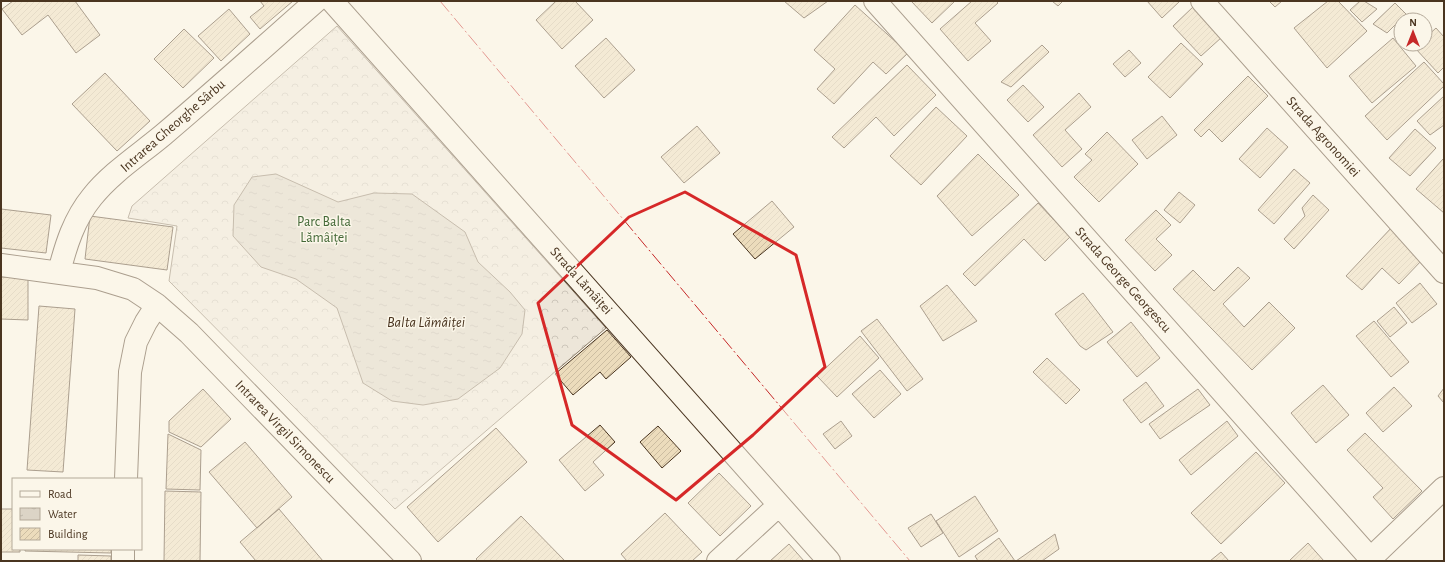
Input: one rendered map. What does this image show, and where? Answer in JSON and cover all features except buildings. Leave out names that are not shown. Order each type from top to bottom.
[{"type":"street","name":"Intrarea Gheorghe Sârbu","points":[[59,272],[66,246],[79,215],[92,197],[110,179],[163,135],[316,1]]},
{"type":"street","name":"Strada Lămâiței","points":[[332,1],[829,561]]},
{"type":"street","name":"Strada George Georgescu","points":[[875,1],[1370,560]]},
{"type":"street","name":"Strada Agronomiei","points":[[1202,1],[1444,272]]},
{"type":"street","name":"Intrarea Virgil Simonescu","points":[[1,265],[97,278],[133,289],[157,306],[190,333],[410,561]]},
{"type":"street","points":[[126,478],[130,372],[136,342],[146,322],[157,306]]},
{"type":"street","points":[[1370,560],[1444,488]]},
{"type":"street","points":[[718,561],[779,505]]},
{"type":"street","points":[[122,561],[123,550]]},
{"type":"highlighted area","points":[[685,192],[796,255],[825,367],[753,435],[676,500],[572,425],[538,303],[629,217]]},
{"type":"green space","name":"Parc Balta Lămâiței","points":[[337,26],[606,328],[395,509],[169,281],[177,226],[128,218],[132,206]]},
{"type":"water","name":"Balta Lămâiței","points":[[276,174],[338,202],[374,193],[412,194],[465,232],[478,262],[510,292],[525,310],[522,334],[500,368],[458,399],[423,405],[392,401],[363,383],[337,308],[296,279],[261,267],[233,236],[234,205],[252,177]]},
{"type":"power","points":[[440,1],[910,561]]}]
